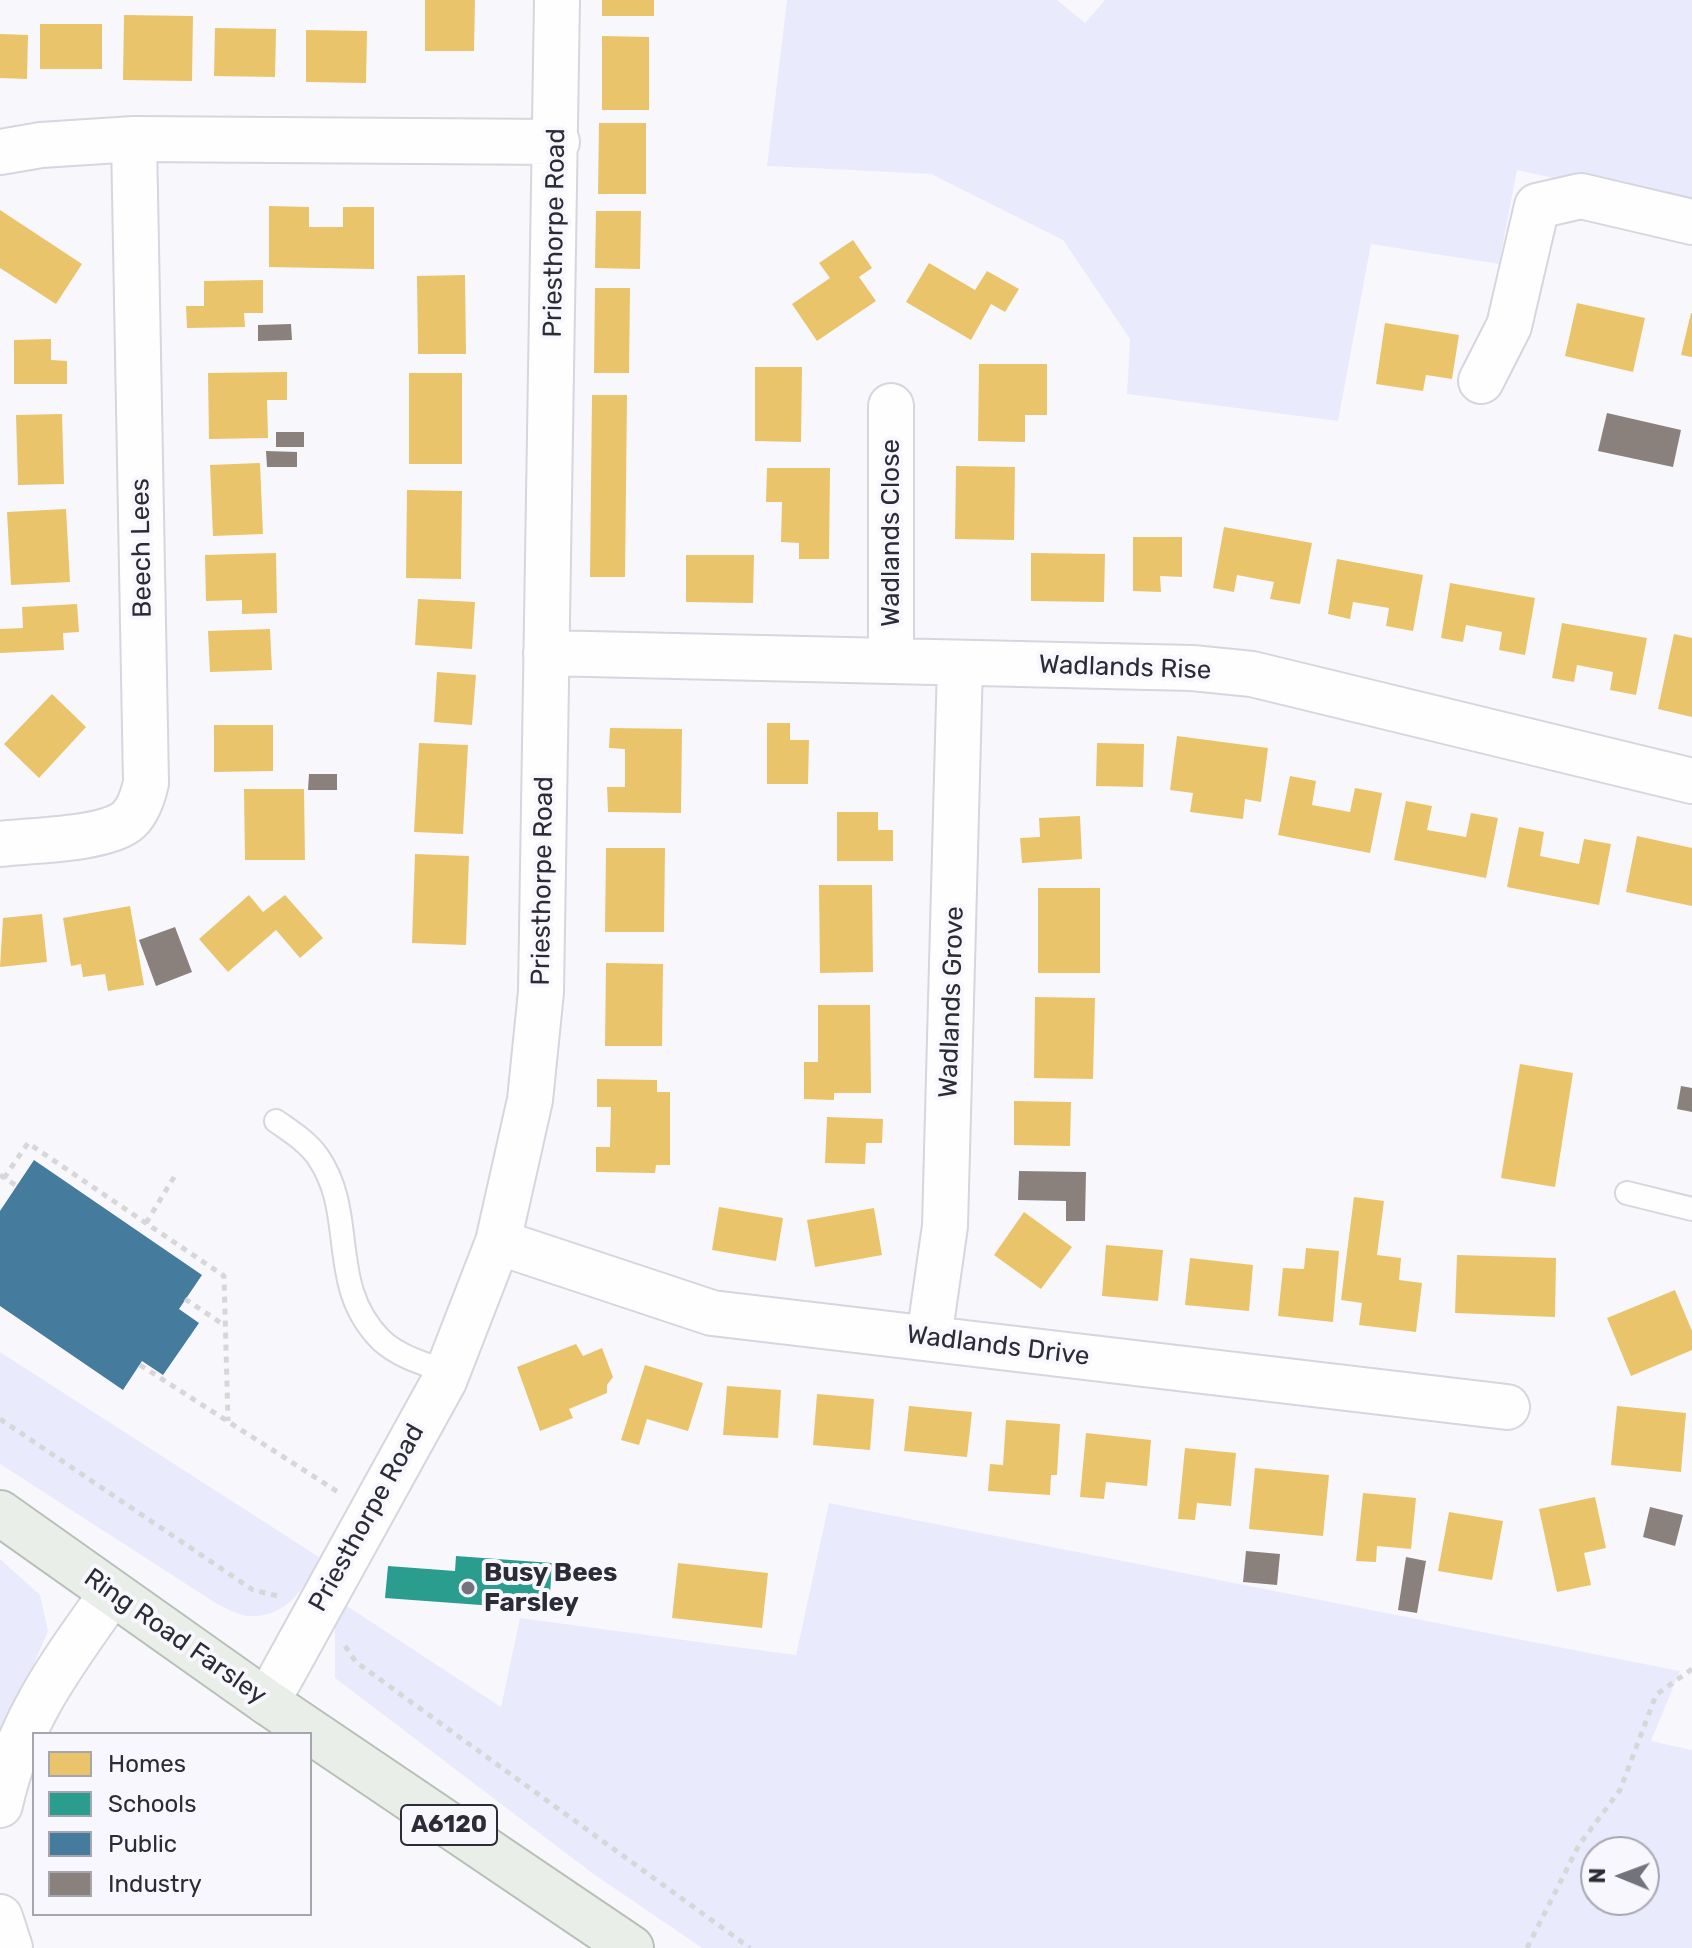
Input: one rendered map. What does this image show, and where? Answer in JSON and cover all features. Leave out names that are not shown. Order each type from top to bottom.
[{"type":"highway","name":"Ring Road Farsley","points":[[0,1513],[311,1732]]},
{"type":"highway","name":"Ring Road Farsley","points":[[312,1732],[631,1948]]},
{"type":"street","name":"Priesthorpe Road","points":[[267,1702],[318,1604],[448,1372],[498,1242],[530,1100],[541,992],[557,0]]},
{"type":"street","points":[[0,152],[41,145],[134,139],[557,142]]},
{"type":"street","name":"Beech Lees","points":[[0,844],[107,830],[128,821],[141,802],[146,783],[134,139]]},
{"type":"street","points":[[1481,381],[1509,326],[1537,206],[1581,196],[1692,222]]},
{"type":"street","name":"Wadlands Close","points":[[891,406],[891,661]]},
{"type":"street","name":"Wadlands Rise","points":[[546,653],[1192,668],[1252,674],[1692,781]]},
{"type":"street","name":"Wadlands Grove","points":[[929,1338],[945,1226],[960,664]]},
{"type":"street","name":"Wadlands Drive","points":[[498,1242],[712,1313],[1507,1407]]},
{"type":"street","points":[[0,1805],[9,1763],[43,1690],[112,1593]]},
{"type":"street","points":[[0,1917],[10,1948]]},
{"type":"lane","points":[[276,1121],[317,1154],[332,1180],[341,1215],[344,1270],[359,1310],[382,1341],[405,1356],[448,1372]]},
{"type":"lane","points":[[1627,1193],[1692,1209]]},
{"type":"path","points":[[17,1186],[2,1177],[28,1143],[224,1276],[228,1421]]},
{"type":"path","points":[[146,1223],[176,1174]]},
{"type":"path","points":[[185,1299],[225,1326]]},
{"type":"path","points":[[140,1365],[369,1512]]},
{"type":"path","points":[[0,1419],[253,1590],[318,1604],[356,1662],[750,1948]]},
{"type":"path","points":[[1527,1948],[1579,1845],[1620,1790],[1656,1695],[1692,1669]]},
{"type":"shaded area","points":[[787,0],[1057,0],[1085,23],[1105,0],[1692,0],[1692,209],[1517,170],[1499,264],[1371,244],[1338,421],[1127,394],[1130,339],[1063,240],[931,174],[767,166]]},
{"type":"shaded area","points":[[0,1352],[319,1557],[301,1590],[273,1612],[261,1616],[236,1613],[217,1604],[0,1464]]},
{"type":"shaded area","points":[[829,1503],[1680,1671],[1651,1741],[1692,1750],[1692,1948],[702,1948],[592,1873],[335,1678],[335,1623],[347,1606],[501,1707],[520,1618],[796,1655]]},
{"type":"shaded area","points":[[0,1559],[40,1595],[48,1631],[0,1743]]},
{"type":"building: Homes","points":[[425,0],[475,0],[474,51],[425,51]]},
{"type":"building: Homes","points":[[602,0],[654,0],[654,16],[602,16]]},
{"type":"building: Homes","points":[[124,15],[193,16],[192,81],[123,80]]},
{"type":"building: Homes","points":[[40,24],[102,24],[102,69],[40,69]]},
{"type":"building: Homes","points":[[215,28],[276,29],[275,77],[214,76]]},
{"type":"building: Homes","points":[[306,30],[367,31],[366,83],[306,82]]},
{"type":"building: Homes","points":[[0,34],[28,35],[27,79],[0,78]]},
{"type":"building: Homes","points":[[602,36],[649,37],[649,110],[602,110]]},
{"type":"building: Homes","points":[[599,123],[646,123],[646,194],[598,194]]},
{"type":"building: Homes","points":[[269,206],[309,207],[309,227],[343,227],[343,207],[374,207],[374,269],[269,267]]},
{"type":"building: Homes","points":[[0,210],[82,264],[56,304],[0,268]]},
{"type":"building: Homes","points":[[596,211],[641,211],[640,269],[595,268]]},
{"type":"building: Homes","points":[[853,240],[872,268],[859,277],[876,301],[817,341],[792,304],[830,278],[819,263]]},
{"type":"building: Homes","points":[[929,263],[975,290],[987,271],[1019,289],[1005,312],[991,304],[971,340],[906,302]]},
{"type":"building: Homes","points":[[465,275],[466,354],[418,354],[417,276]]},
{"type":"building: Homes","points":[[263,280],[263,313],[244,313],[245,327],[187,328],[186,306],[204,306],[204,281]]},
{"type":"building: Homes","points":[[595,288],[630,288],[629,373],[594,373]]},
{"type":"building: Homes","points":[[1577,303],[1645,318],[1633,372],[1565,356]]},
{"type":"building: Homes","points":[[1692,313],[1692,357],[1681,355]]},
{"type":"building: Homes","points":[[1385,323],[1459,335],[1452,379],[1426,375],[1423,391],[1376,384]]},
{"type":"building: Homes","points":[[51,339],[51,360],[67,361],[67,384],[14,384],[14,340]]},
{"type":"building: Homes","points":[[979,364],[1047,364],[1047,415],[1025,415],[1025,442],[978,441]]},
{"type":"building: Homes","points":[[755,367],[802,367],[801,442],[755,441]]},
{"type":"building: Homes","points":[[287,372],[287,400],[267,400],[268,438],[209,439],[208,373]]},
{"type":"building: Homes","points":[[409,373],[462,373],[462,464],[409,464]]},
{"type":"building: Homes","points":[[592,395],[627,395],[625,577],[590,577]]},
{"type":"building: Homes","points":[[62,414],[64,484],[18,485],[16,415]]},
{"type":"building: Homes","points":[[260,463],[263,534],[213,536],[210,465]]},
{"type":"building: Homes","points":[[956,466],[1015,467],[1014,540],[955,539]]},
{"type":"building: Homes","points":[[767,468],[830,468],[829,559],[799,559],[799,543],[781,542],[782,502],[766,502]]},
{"type":"building: Homes","points":[[407,490],[462,491],[461,579],[406,578]]},
{"type":"building: Homes","points":[[66,509],[70,582],[11,585],[7,512]]},
{"type":"building: Homes","points":[[1224,527],[1312,543],[1300,604],[1270,599],[1274,582],[1237,575],[1234,592],[1213,588]]},
{"type":"building: Homes","points":[[1133,537],[1182,537],[1182,577],[1160,576],[1161,592],[1133,591]]},
{"type":"building: Homes","points":[[276,553],[277,613],[242,614],[242,600],[206,601],[205,555]]},
{"type":"building: Homes","points":[[1031,553],[1105,554],[1104,602],[1031,601]]},
{"type":"building: Homes","points":[[686,555],[754,555],[753,603],[686,602]]},
{"type":"building: Homes","points":[[1337,559],[1423,575],[1413,631],[1386,626],[1389,608],[1353,602],[1350,619],[1328,614]]},
{"type":"building: Homes","points":[[1450,583],[1535,598],[1525,655],[1499,650],[1502,632],[1466,625],[1463,642],[1441,638]]},
{"type":"building: Homes","points":[[418,599],[475,602],[472,649],[415,645]]},
{"type":"building: Homes","points":[[77,604],[79,632],[63,633],[64,650],[0,653],[0,629],[23,628],[22,607]]},
{"type":"building: Homes","points":[[1562,623],[1647,638],[1636,695],[1610,690],[1613,672],[1577,665],[1574,682],[1552,678]]},
{"type":"building: Homes","points":[[270,629],[272,670],[210,672],[208,631]]},
{"type":"building: Homes","points":[[1674,634],[1692,638],[1692,717],[1658,709]]},
{"type":"building: Homes","points":[[437,672],[476,675],[472,725],[434,722]]},
{"type":"building: Homes","points":[[52,694],[86,727],[39,778],[4,744]]},
{"type":"building: Homes","points":[[767,723],[790,723],[790,740],[809,740],[808,784],[767,784]]},
{"type":"building: Homes","points":[[214,725],[273,725],[273,771],[214,772]]},
{"type":"building: Homes","points":[[610,728],[682,729],[681,813],[608,812],[607,787],[625,787],[625,749],[609,748]]},
{"type":"building: Homes","points":[[1177,736],[1268,748],[1261,802],[1245,799],[1243,819],[1190,812],[1193,793],[1170,790]]},
{"type":"building: Homes","points":[[419,743],[468,745],[463,834],[414,832]]},
{"type":"building: Homes","points":[[1097,743],[1144,744],[1143,787],[1096,786]]},
{"type":"building: Homes","points":[[1290,776],[1316,781],[1312,805],[1350,812],[1355,788],[1382,793],[1370,853],[1278,835]]},
{"type":"building: Homes","points":[[244,789],[304,789],[305,860],[245,860]]},
{"type":"building: Homes","points":[[1406,801],[1432,806],[1427,830],[1466,837],[1471,813],[1498,818],[1486,878],[1394,860]]},
{"type":"building: Homes","points":[[837,812],[878,812],[878,830],[893,830],[893,861],[837,861]]},
{"type":"building: Homes","points":[[1080,816],[1082,859],[1022,863],[1020,838],[1040,837],[1039,818]]},
{"type":"building: Homes","points":[[1519,827],[1544,832],[1540,856],[1579,864],[1584,839],[1611,844],[1599,905],[1507,887]]},
{"type":"building: Homes","points":[[1637,836],[1692,848],[1692,906],[1626,892]]},
{"type":"building: Homes","points":[[606,848],[665,848],[664,932],[605,932]]},
{"type":"building: Homes","points":[[415,854],[469,856],[466,945],[412,943]]},
{"type":"building: Homes","points":[[819,885],[872,885],[873,972],[820,973]]},
{"type":"building: Homes","points":[[1038,888],[1100,888],[1100,973],[1038,973]]},
{"type":"building: Homes","points":[[249,895],[263,912],[285,895],[323,938],[300,958],[276,930],[228,972],[199,939]]},
{"type":"building: Homes","points":[[130,906],[144,985],[108,991],[105,974],[83,977],[81,964],[71,966],[63,918]]},
{"type":"building: Homes","points":[[42,914],[47,962],[0,967],[3,918]]},
{"type":"building: Homes","points":[[606,963],[663,964],[662,1046],[605,1046]]},
{"type":"building: Homes","points":[[1035,997],[1095,998],[1093,1079],[1034,1078]]},
{"type":"building: Homes","points":[[818,1005],[870,1005],[871,1093],[834,1093],[834,1100],[804,1099],[804,1062],[818,1062]]},
{"type":"building: Homes","points":[[1520,1064],[1573,1073],[1555,1187],[1501,1178]]},
{"type":"building: Homes","points":[[597,1079],[657,1080],[657,1092],[670,1092],[670,1165],[656,1165],[655,1173],[596,1172],[596,1147],[610,1147],[611,1107],[597,1107]]},
{"type":"building: Homes","points":[[1014,1101],[1071,1102],[1070,1146],[1014,1145]]},
{"type":"building: Homes","points":[[827,1117],[883,1119],[882,1143],[866,1143],[865,1164],[825,1163]]},
{"type":"building: Homes","points":[[1354,1197],[1384,1201],[1377,1255],[1401,1258],[1399,1280],[1422,1283],[1416,1332],[1359,1325],[1362,1303],[1341,1300]]},
{"type":"building: Homes","points":[[719,1207],[783,1218],[776,1261],[712,1250]]},
{"type":"building: Homes","points":[[874,1208],[882,1255],[815,1267],[807,1220]]},
{"type":"building: Homes","points":[[1024,1212],[1072,1247],[1041,1289],[994,1255]]},
{"type":"building: Homes","points":[[1106,1245],[1163,1250],[1158,1301],[1102,1296]]},
{"type":"building: Homes","points":[[1306,1248],[1339,1251],[1333,1322],[1278,1316],[1283,1268],[1304,1269]]},
{"type":"building: Homes","points":[[1457,1255],[1556,1258],[1555,1317],[1455,1313]]},
{"type":"building: Homes","points":[[1190,1258],[1253,1265],[1249,1311],[1185,1305]]},
{"type":"building: Homes","points":[[1675,1290],[1692,1331],[1692,1350],[1631,1376],[1607,1318]]},
{"type":"building: Homes","points":[[576,1344],[583,1356],[602,1348],[613,1377],[607,1385],[607,1393],[569,1409],[573,1418],[540,1431],[517,1367]]},
{"type":"building: Homes","points":[[645,1365],[703,1383],[688,1431],[647,1419],[639,1445],[621,1440]]},
{"type":"building: Homes","points":[[727,1386],[781,1390],[778,1438],[723,1435]]},
{"type":"building: Homes","points":[[817,1394],[874,1399],[870,1450],[813,1445]]},
{"type":"building: Homes","points":[[909,1406],[972,1412],[967,1457],[904,1451]]},
{"type":"building: Homes","points":[[1617,1406],[1686,1413],[1681,1472],[1611,1465]]},
{"type":"building: Homes","points":[[1006,1420],[1060,1424],[1057,1475],[1051,1475],[1050,1495],[988,1491],[990,1464],[1003,1465]]},
{"type":"building: Homes","points":[[1086,1433],[1151,1440],[1147,1486],[1106,1482],[1104,1499],[1080,1497]]},
{"type":"building: Homes","points":[[1185,1448],[1236,1453],[1231,1506],[1197,1503],[1195,1520],[1178,1519]]},
{"type":"building: Homes","points":[[1255,1468],[1329,1475],[1323,1536],[1249,1529]]},
{"type":"building: Homes","points":[[1363,1493],[1416,1498],[1411,1549],[1377,1546],[1376,1562],[1356,1561]]},
{"type":"building: Homes","points":[[1595,1497],[1606,1548],[1584,1553],[1591,1585],[1557,1592],[1539,1509]]},
{"type":"building: Homes","points":[[1449,1512],[1503,1521],[1492,1580],[1438,1571]]},
{"type":"building: Homes","points":[[678,1563],[768,1573],[762,1628],[672,1618]]},
{"type":"building: Schools","name":"Busy Bees Farsley","points":[[456,1556],[552,1563],[549,1610],[385,1598],[388,1566],[455,1571]]},
{"type":"building: Public","points":[[34,1160],[202,1275],[179,1309],[199,1323],[163,1375],[142,1361],[123,1390],[0,1306],[0,1211]]},
{"type":"building: Industry","points":[[291,324],[292,340],[258,341],[258,325]]},
{"type":"building: Industry","points":[[1607,413],[1681,430],[1673,467],[1598,451]]},
{"type":"building: Industry","points":[[276,432],[304,432],[304,447],[276,447]]},
{"type":"building: Industry","points":[[266,451],[297,452],[297,467],[267,467]]},
{"type":"building: Industry","points":[[309,774],[337,774],[337,790],[308,790]]},
{"type":"building: Industry","points":[[175,927],[192,972],[156,986],[139,940]]},
{"type":"building: Industry","points":[[1681,1086],[1692,1088],[1692,1112],[1677,1109]]},
{"type":"building: Industry","points":[[1019,1171],[1086,1172],[1085,1221],[1066,1221],[1066,1201],[1018,1200]]},
{"type":"building: Industry","points":[[1650,1507],[1683,1515],[1675,1546],[1643,1537]]},
{"type":"building: Industry","points":[[1246,1551],[1280,1554],[1277,1585],[1243,1582]]},
{"type":"building: Industry","points":[[1406,1557],[1426,1561],[1417,1613],[1398,1610]]},
{"type":"place","name":"Busy Bees Farsley","points":[[468,1588]]}]
